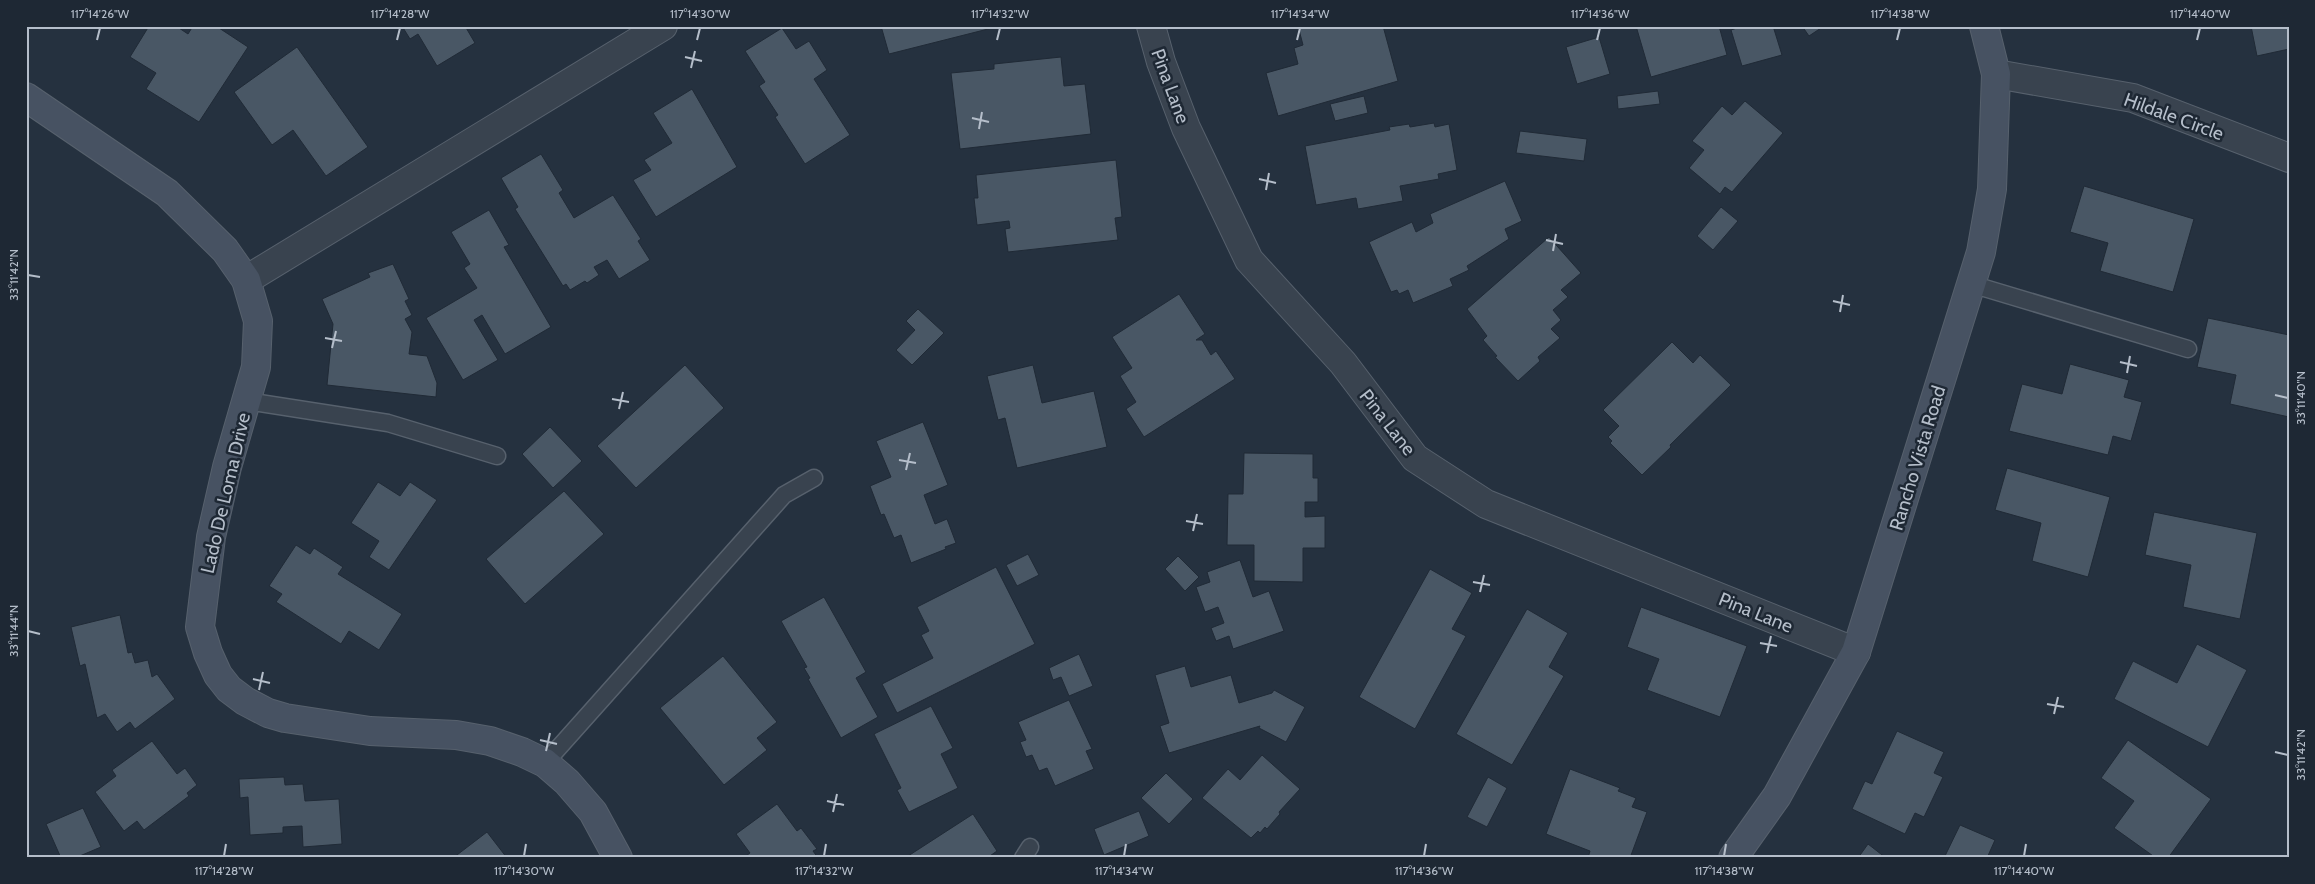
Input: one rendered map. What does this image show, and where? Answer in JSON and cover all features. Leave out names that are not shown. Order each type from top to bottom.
[{"type":"street","points":[[246,280],[663,26]]},
{"type":"street","name":"Pina Lane","points":[[1151,26],[1161,62],[1186,128],[1249,260],[1343,363],[1415,458],[1486,504],[1856,652]]},
{"type":"street","name":"Rancho Vista Road","points":[[1733,858],[1777,796],[1856,652],[1981,252],[1992,189],[1996,74],[1984,26]]},
{"type":"street","name":"Hildale Circle","points":[[1996,74],[2132,98],[2289,158]]},
{"type":"street","name":"Lado De Loma Drive","points":[[26,97],[167,193],[225,250],[246,280],[258,321],[256,367],[227,467],[211,537],[200,627],[208,653],[218,675],[229,688],[245,701],[268,713],[285,718],[370,731],[456,736],[490,741],[522,752],[545,763],[567,782],[593,812],[618,858]]},
{"type":"lane","points":[[1971,284],[2188,349]]},
{"type":"lane","points":[[246,401],[388,422],[497,456]]},
{"type":"lane","points":[[545,763],[784,495],[814,478]]},
{"type":"building","points":[[149,26],[176,26],[188,34],[193,26],[216,26],[248,47],[199,122],[146,89],[156,73],[130,57]]},
{"type":"building","points":[[402,26],[465,26],[475,43],[437,66],[418,34],[410,39]]},
{"type":"building","points":[[881,26],[996,26],[996,27],[889,54]]},
{"type":"building","points":[[1298,26],[1383,26],[1398,81],[1278,116],[1266,73],[1298,64],[1294,48],[1303,45]]},
{"type":"building","points":[[1636,26],[1719,26],[1727,55],[1651,77]]},
{"type":"building","points":[[1743,26],[1773,26],[1782,55],[1742,66],[1731,30]]},
{"type":"building","points":[[1802,26],[1824,26],[1809,36]]},
{"type":"building","points":[[2251,26],[2289,26],[2289,49],[2257,56]]},
{"type":"building","points":[[782,28],[796,49],[809,41],[827,70],[814,79],[850,135],[805,164],[775,117],[778,115],[759,86],[765,82],[745,51]]},
{"type":"building","points":[[1599,37],[1610,74],[1577,84],[1566,47]]},
{"type":"building","points":[[297,47],[368,147],[326,176],[293,130],[272,145],[234,92]]},
{"type":"building","points":[[1061,57],[1064,86],[1085,84],[1091,134],[960,149],[951,73],[994,69],[994,64]]},
{"type":"building","points":[[692,89],[737,167],[656,217],[633,180],[651,170],[644,160],[672,143],[653,113]]},
{"type":"building","points":[[1658,91],[1660,104],[1618,109],[1617,96]]},
{"type":"building","points":[[1364,96],[1368,113],[1335,121],[1330,104]]},
{"type":"building","points":[[1745,101],[1783,133],[1732,192],[1725,187],[1720,194],[1689,168],[1704,150],[1692,141],[1722,106],[1732,115]]},
{"type":"building","points":[[1434,123],[1435,127],[1449,124],[1457,170],[1438,174],[1439,179],[1400,186],[1403,201],[1358,209],[1356,198],[1316,205],[1305,146],[1390,130],[1389,127],[1409,124],[1410,127]]},
{"type":"building","points":[[1520,131],[1587,139],[1584,161],[1516,153]]},
{"type":"building","points":[[541,154],[563,190],[559,193],[574,218],[613,195],[641,239],[638,241],[650,260],[619,279],[607,260],[594,267],[599,275],[587,283],[585,281],[570,290],[566,284],[563,286],[515,209],[518,207],[501,178]]},
{"type":"building","points":[[1116,160],[1122,217],[1115,218],[1118,240],[1008,252],[1005,229],[1010,228],[1009,221],[977,225],[974,198],[978,198],[976,175]]},
{"type":"building","points":[[1505,181],[1522,221],[1505,229],[1509,239],[1467,266],[1469,270],[1450,279],[1453,286],[1413,303],[1408,290],[1399,294],[1397,290],[1391,292],[1369,242],[1412,222],[1416,232],[1433,223],[1430,214]]},
{"type":"building","points":[[2084,186],[2194,219],[2173,292],[2100,271],[2108,243],[2070,232]]},
{"type":"building","points":[[1721,207],[1738,221],[1713,250],[1697,236]]},
{"type":"building","points":[[489,210],[509,245],[504,247],[551,327],[505,354],[482,315],[474,320],[498,360],[463,380],[426,318],[477,288],[464,268],[470,264],[451,232]]},
{"type":"building","points":[[1549,237],[1581,273],[1561,290],[1568,297],[1553,310],[1561,320],[1551,329],[1560,338],[1538,357],[1540,361],[1518,381],[1495,357],[1497,356],[1483,340],[1487,336],[1467,309]]},
{"type":"building","points":[[393,264],[409,299],[405,301],[412,315],[405,319],[412,332],[409,354],[427,356],[437,383],[436,397],[327,385],[333,324],[322,299],[370,277],[368,273]]},
{"type":"building","points":[[1179,294],[1205,334],[1196,340],[1202,340],[1211,355],[1216,351],[1235,379],[1144,437],[1126,409],[1136,402],[1120,376],[1132,368],[1112,337]]},
{"type":"building","points":[[918,309],[944,333],[912,365],[896,350],[915,330],[906,321]]},
{"type":"building","points":[[2208,318],[2289,335],[2289,417],[2230,404],[2236,375],[2197,367]]},
{"type":"building","points":[[1672,342],[1693,363],[1700,355],[1731,385],[1642,475],[1610,443],[1612,441],[1608,437],[1619,426],[1603,410]]},
{"type":"building","points":[[2070,364],[2129,380],[2124,397],[2142,402],[2131,441],[2113,436],[2108,455],[2009,431],[2022,384],[2062,394]]},
{"type":"building","points":[[685,365],[724,408],[636,488],[597,446]]},
{"type":"building","points":[[1033,365],[1042,403],[1094,391],[1107,447],[1017,468],[1005,418],[998,420],[987,376]]},
{"type":"building","points":[[923,422],[948,485],[924,495],[935,524],[947,519],[956,543],[911,563],[901,535],[894,538],[884,514],[881,515],[870,486],[891,477],[876,441]]},
{"type":"building","points":[[550,427],[582,461],[553,488],[522,454]]},
{"type":"building","points":[[1244,453],[1313,454],[1313,478],[1318,478],[1318,502],[1305,502],[1305,517],[1325,516],[1325,548],[1303,548],[1303,582],[1254,581],[1254,545],[1227,545],[1228,494],[1243,494]]},
{"type":"building","points":[[2007,468],[2110,497],[2088,577],[2032,561],[2041,523],[1995,510]]},
{"type":"building","points":[[378,482],[400,496],[410,482],[437,500],[389,570],[369,557],[379,541],[351,523]]},
{"type":"building","points":[[564,491],[604,534],[525,604],[486,559]]},
{"type":"building","points":[[2154,512],[2257,533],[2240,619],[2183,607],[2191,565],[2145,555]]},
{"type":"building","points":[[296,545],[310,554],[314,548],[343,567],[338,574],[402,614],[379,650],[349,631],[341,644],[276,602],[282,594],[269,586]]},
{"type":"building","points":[[1028,554],[1039,575],[1017,586],[1006,565]]},
{"type":"building","points":[[1178,556],[1199,577],[1185,591],[1165,569]]},
{"type":"building","points":[[1240,560],[1253,597],[1269,591],[1284,631],[1233,649],[1229,636],[1216,641],[1211,628],[1224,623],[1218,607],[1205,612],[1196,587],[1210,582],[1207,572]]},
{"type":"building","points":[[996,567],[1035,644],[897,713],[882,684],[933,658],[921,635],[929,631],[917,607]]},
{"type":"building","points":[[1430,569],[1472,593],[1452,629],[1466,636],[1415,729],[1359,697]]},
{"type":"building","points":[[824,597],[866,672],[856,678],[878,717],[841,738],[808,679],[810,678],[804,668],[807,667],[781,621]]},
{"type":"building","points":[[1641,607],[1747,646],[1720,717],[1647,690],[1659,659],[1627,647]]},
{"type":"building","points":[[1527,609],[1568,633],[1549,667],[1564,676],[1512,765],[1456,734]]},
{"type":"building","points":[[120,615],[128,653],[132,652],[135,663],[148,660],[152,677],[157,674],[175,699],[135,729],[130,722],[117,732],[105,714],[97,718],[85,664],[80,666],[71,627]]},
{"type":"building","points":[[2197,644],[2247,670],[2208,747],[2114,699],[2133,661],[2177,683]]},
{"type":"building","points":[[1079,654],[1093,686],[1069,696],[1061,677],[1053,680],[1049,668]]},
{"type":"building","points":[[723,656],[777,722],[757,738],[767,750],[724,785],[660,708]]},
{"type":"building","points":[[1185,666],[1191,687],[1231,675],[1239,703],[1272,693],[1274,690],[1305,707],[1286,742],[1259,728],[1260,726],[1169,753],[1160,726],[1169,723],[1155,675]]},
{"type":"building","points":[[1069,700],[1092,749],[1086,751],[1094,769],[1055,786],[1047,768],[1039,771],[1032,755],[1026,757],[1020,742],[1026,740],[1018,722]]},
{"type":"building","points":[[931,706],[953,748],[941,754],[958,788],[909,812],[897,790],[901,788],[874,734]]},
{"type":"building","points":[[1897,731],[1944,752],[1934,773],[1943,777],[1924,817],[1915,813],[1905,834],[1852,809],[1865,781],[1872,784]]},
{"type":"building","points":[[2128,740],[2211,799],[2168,858],[2156,858],[2114,828],[2134,801],[2101,778]]},
{"type":"building","points":[[152,741],[177,774],[185,768],[197,785],[187,793],[189,796],[144,830],[137,821],[124,831],[95,792],[116,776],[112,770]]},
{"type":"building","points":[[1262,755],[1300,789],[1279,812],[1280,814],[1267,829],[1265,827],[1260,833],[1258,831],[1251,838],[1202,798],[1228,769],[1240,780]]},
{"type":"building","points":[[1570,769],[1620,788],[1618,791],[1636,798],[1632,807],[1647,812],[1630,858],[1588,858],[1590,851],[1546,834]]},
{"type":"building","points":[[1166,773],[1193,799],[1169,824],[1141,798]]},
{"type":"building","points":[[284,777],[285,785],[303,784],[305,801],[339,799],[342,844],[303,847],[302,826],[283,827],[283,833],[250,835],[248,797],[240,798],[239,779]]},
{"type":"building","points":[[1488,777],[1507,788],[1487,827],[1467,817]]},
{"type":"building","points":[[777,804],[797,831],[801,828],[817,849],[813,851],[818,858],[743,858],[750,853],[736,834]]},
{"type":"building","points":[[83,808],[101,847],[75,858],[61,858],[46,824]]},
{"type":"building","points":[[1139,811],[1149,836],[1104,855],[1094,829]]},
{"type":"building","points":[[973,814],[997,851],[987,858],[905,858]]},
{"type":"building","points":[[1960,825],[1995,840],[1987,858],[1944,858]]},
{"type":"building","points":[[487,832],[507,858],[453,858]]},
{"type":"building","points":[[1868,844],[1886,858],[1858,858]]}]
